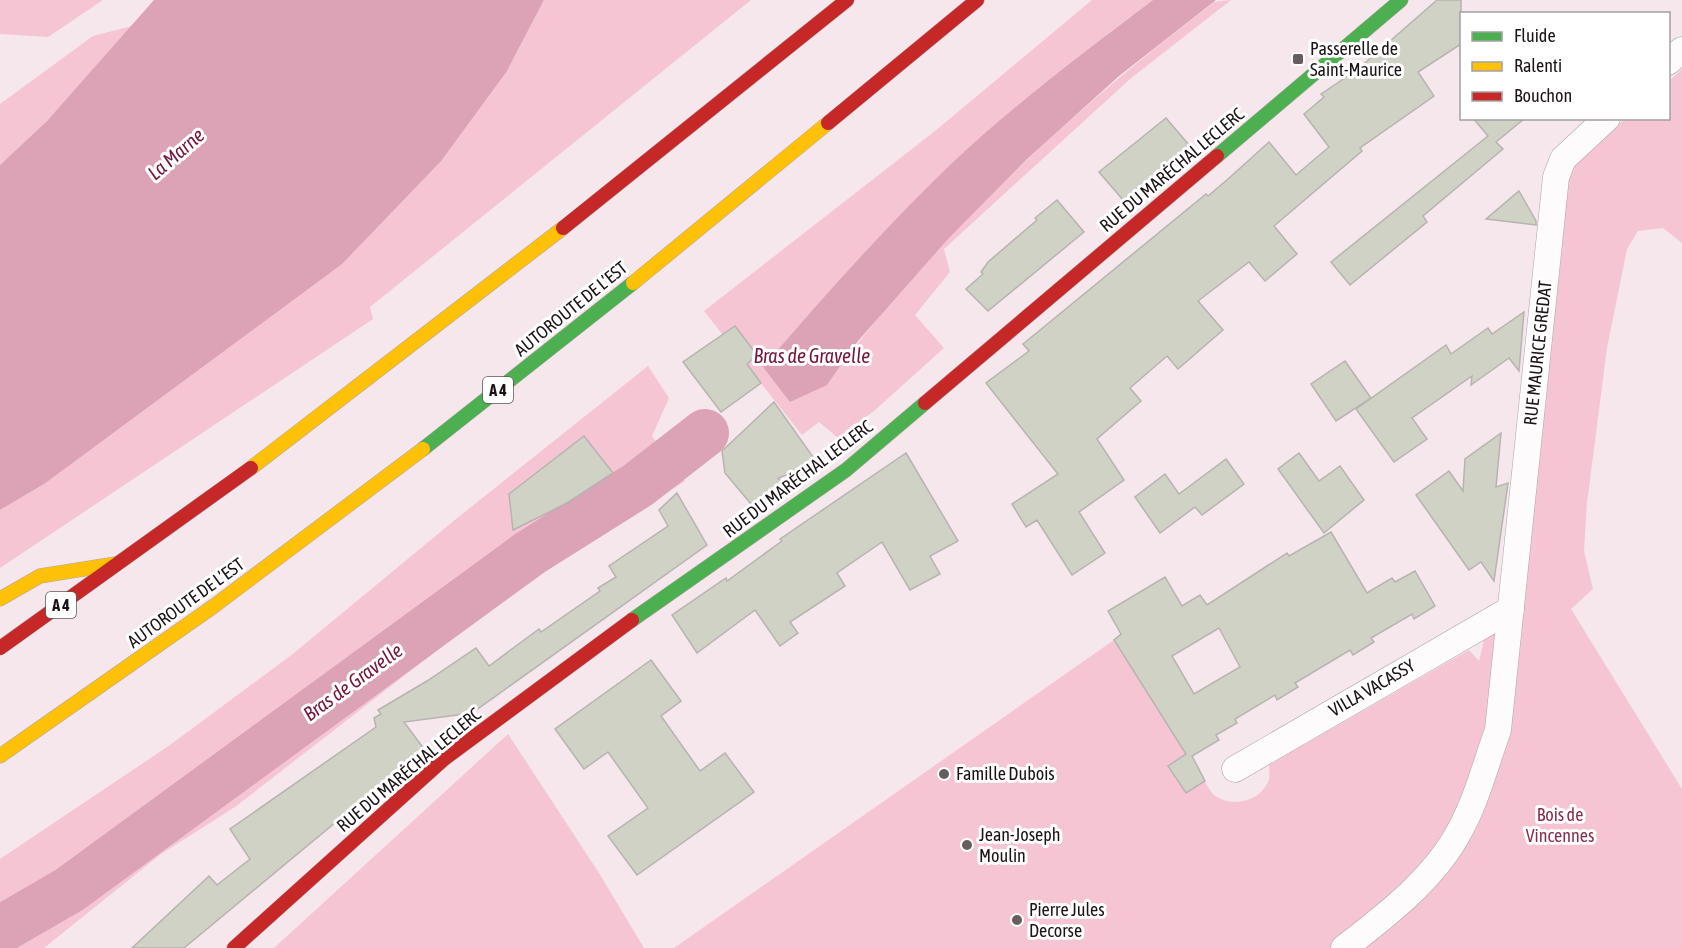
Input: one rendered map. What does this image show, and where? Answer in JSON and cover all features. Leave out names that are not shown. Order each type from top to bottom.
[{"type":"main road","name":"A 4","points":[[0,648],[122,563],[432,332],[635,172],[847,0]]},
{"type":"main road","name":"AUTOROUTE DE L’EST","points":[[0,756],[86,698],[315,532],[559,343],[977,0]]},
{"type":"main road","name":"RUE DU MARÉCHAL LECLERC","points":[[234,948],[444,759],[582,656],[846,470],[1401,0]]},
{"type":"main road","points":[[0,599],[40,576],[122,563]]},
{"type":"street","points":[[1670,60],[1682,50]]},
{"type":"street","name":"RUE MAURICE GREDAT","points":[[1344,948],[1406,897],[1446,853],[1460,830],[1498,730],[1556,177],[1563,159],[1605,120]]},
{"type":"street","name":"VILLA VACASSY","points":[[1235,769],[1511,609]]},
{"type":"green space","points":[[0,0],[103,0],[48,37],[0,34]]},
{"type":"green space","points":[[544,0],[751,0],[370,307],[373,319],[0,568],[0,510],[44,484],[507,71]]},
{"type":"green space","points":[[1092,0],[1153,0],[1074,60],[973,144],[900,215],[763,367],[827,385],[868,330],[912,278],[1006,179],[1160,44],[1214,2],[1231,0],[1130,79],[944,249],[950,272],[915,315],[944,348],[874,411],[838,438],[819,422],[802,435],[704,311],[935,131]]},
{"type":"green space","points":[[132,26],[47,121],[0,165],[0,104],[93,36]]},
{"type":"green space","name":"Bois de Vincennes","points":[[1682,69],[1682,243],[1663,228],[1638,231],[1627,249],[1607,348],[1587,503],[1584,551],[1593,589],[1571,609],[1682,789],[1682,948],[674,948],[1114,640],[1213,794],[1220,799],[1236,802],[1253,798],[1260,793],[1269,777],[1269,765],[1469,650],[1479,661],[1484,640],[1510,624],[1556,177],[1624,120],[1670,120],[1670,80]]},
{"type":"green space","points":[[648,366],[669,398],[652,436],[685,481],[520,586],[235,807],[161,854],[44,948],[0,948],[0,859],[170,745],[294,653],[456,519]]},
{"type":"green space","points":[[508,734],[599,873],[644,948],[274,948]]},
{"type":"water","name":"La Marne","points":[[154,0],[544,0],[507,71],[441,161],[342,264],[44,484],[0,510],[0,165],[47,121]]},
{"type":"water","name":"Bras de Gravelle","points":[[1153,0],[1216,0],[1119,76],[1026,160],[947,240],[858,341],[827,385],[790,402],[763,367],[830,290],[900,215],[972,144],[1048,80]]},
{"type":"building","points":[[1437,0],[1461,0],[1460,45],[1418,72],[1434,96],[1360,148],[1362,151],[1274,226],[1297,254],[1265,281],[1249,262],[1198,301],[1223,330],[1178,369],[1167,356],[1130,388],[1141,401],[1097,439],[1124,480],[1079,512],[1105,553],[1072,575],[1037,520],[1026,527],[1012,504],[1058,474],[986,383],[1029,351],[1023,344],[1206,194],[1208,196],[1269,142],[1296,175],[1329,147],[1304,114],[1324,97],[1321,94],[1358,69]]},
{"type":"building","points":[[1166,118],[1189,145],[1123,200],[1099,172]]},
{"type":"building","points":[[1475,120],[1523,120],[1496,142],[1503,149],[1423,216],[1427,222],[1350,285],[1331,262],[1488,136]]},
{"type":"building","points":[[1519,191],[1536,225],[1486,219]]},
{"type":"building","points":[[1057,200],[1084,232],[988,311],[966,289],[983,274],[981,272],[988,262]]},
{"type":"building","points":[[1524,312],[1519,371],[1509,358],[1471,385],[1472,376],[1412,418],[1427,439],[1394,462],[1356,409],[1446,345],[1451,354],[1488,328],[1492,334]]},
{"type":"building","points":[[735,326],[757,355],[747,364],[761,383],[721,412],[683,362]]},
{"type":"building","points":[[1345,361],[1371,398],[1336,421],[1311,384]]},
{"type":"building","points":[[774,402],[818,464],[778,478],[787,488],[756,510],[725,473],[722,451]]},
{"type":"building","points":[[1501,433],[1496,487],[1508,483],[1494,581],[1481,562],[1469,570],[1416,495],[1449,471],[1463,491],[1465,459]]},
{"type":"building","points":[[584,436],[613,473],[567,503],[513,530],[509,494]]},
{"type":"building","points":[[906,453],[958,541],[930,556],[940,574],[910,590],[882,542],[837,573],[845,586],[790,622],[798,633],[780,646],[755,610],[697,653],[672,615],[726,578],[727,581],[782,541],[780,539]]},
{"type":"building","points":[[1299,453],[1319,481],[1340,466],[1364,500],[1324,533],[1278,469]]},
{"type":"building","points":[[1226,459],[1244,484],[1202,515],[1195,507],[1160,533],[1135,497],[1165,474],[1179,494]]},
{"type":"building","points":[[677,493],[707,545],[472,713],[404,722],[424,749],[184,948],[132,948],[209,876],[217,885],[250,859],[230,829],[376,727],[374,718],[381,714],[378,710],[476,648],[489,666],[539,629],[541,632],[600,591],[598,588],[616,577],[609,566],[668,526],[659,510]]},
{"type":"building","points":[[1331,532],[1367,593],[1392,578],[1395,582],[1415,571],[1435,606],[1414,619],[1412,614],[1371,638],[1374,642],[1353,655],[1350,650],[1295,683],[1298,687],[1277,700],[1275,695],[1235,719],[1237,723],[1216,735],[1219,740],[1192,756],[1205,781],[1186,793],[1168,766],[1186,754],[1114,640],[1121,634],[1108,611],[1165,577],[1182,606],[1200,595],[1207,605],[1287,553],[1289,556]],"holes":[[[1219,628],[1240,667],[1194,694],[1172,656]]]},
{"type":"building","points":[[651,660],[681,701],[661,716],[700,771],[725,753],[754,792],[637,875],[608,836],[648,808],[608,752],[584,769],[555,729]]},
{"type":"waterway","name":"Bras de Gravelle","points":[[0,930],[69,890],[530,553],[638,485],[705,433]]},
{"type":"traffic: fast","points":[[1217,156],[1401,0]]},
{"type":"traffic: fast","points":[[423,449],[633,283]]},
{"type":"traffic: fast","points":[[632,620],[846,470],[925,403]]},
{"type":"traffic: slow","points":[[633,283],[828,123]]},
{"type":"traffic: slow","points":[[251,468],[563,228]]},
{"type":"traffic: slow","points":[[0,756],[214,606],[423,449]]},
{"type":"traffic: slow","points":[[0,599],[40,576],[115,564]]},
{"type":"traffic: jam","points":[[563,228],[847,0]]},
{"type":"traffic: jam","points":[[828,123],[977,0]]},
{"type":"traffic: jam","points":[[925,403],[1217,156]]},
{"type":"traffic: jam","points":[[0,648],[251,468]]},
{"type":"traffic: jam","points":[[234,948],[444,759],[632,620]]},
{"type":"place","name":"Passerelle de Saint-Maurice","points":[[1298,59]]},
{"type":"place","name":"Famille Dubois","points":[[944,774]]},
{"type":"place","name":"Jean-Joseph Moulin","points":[[967,845]]},
{"type":"place","name":"Pierre Jules Decorse","points":[[1017,920]]}]
